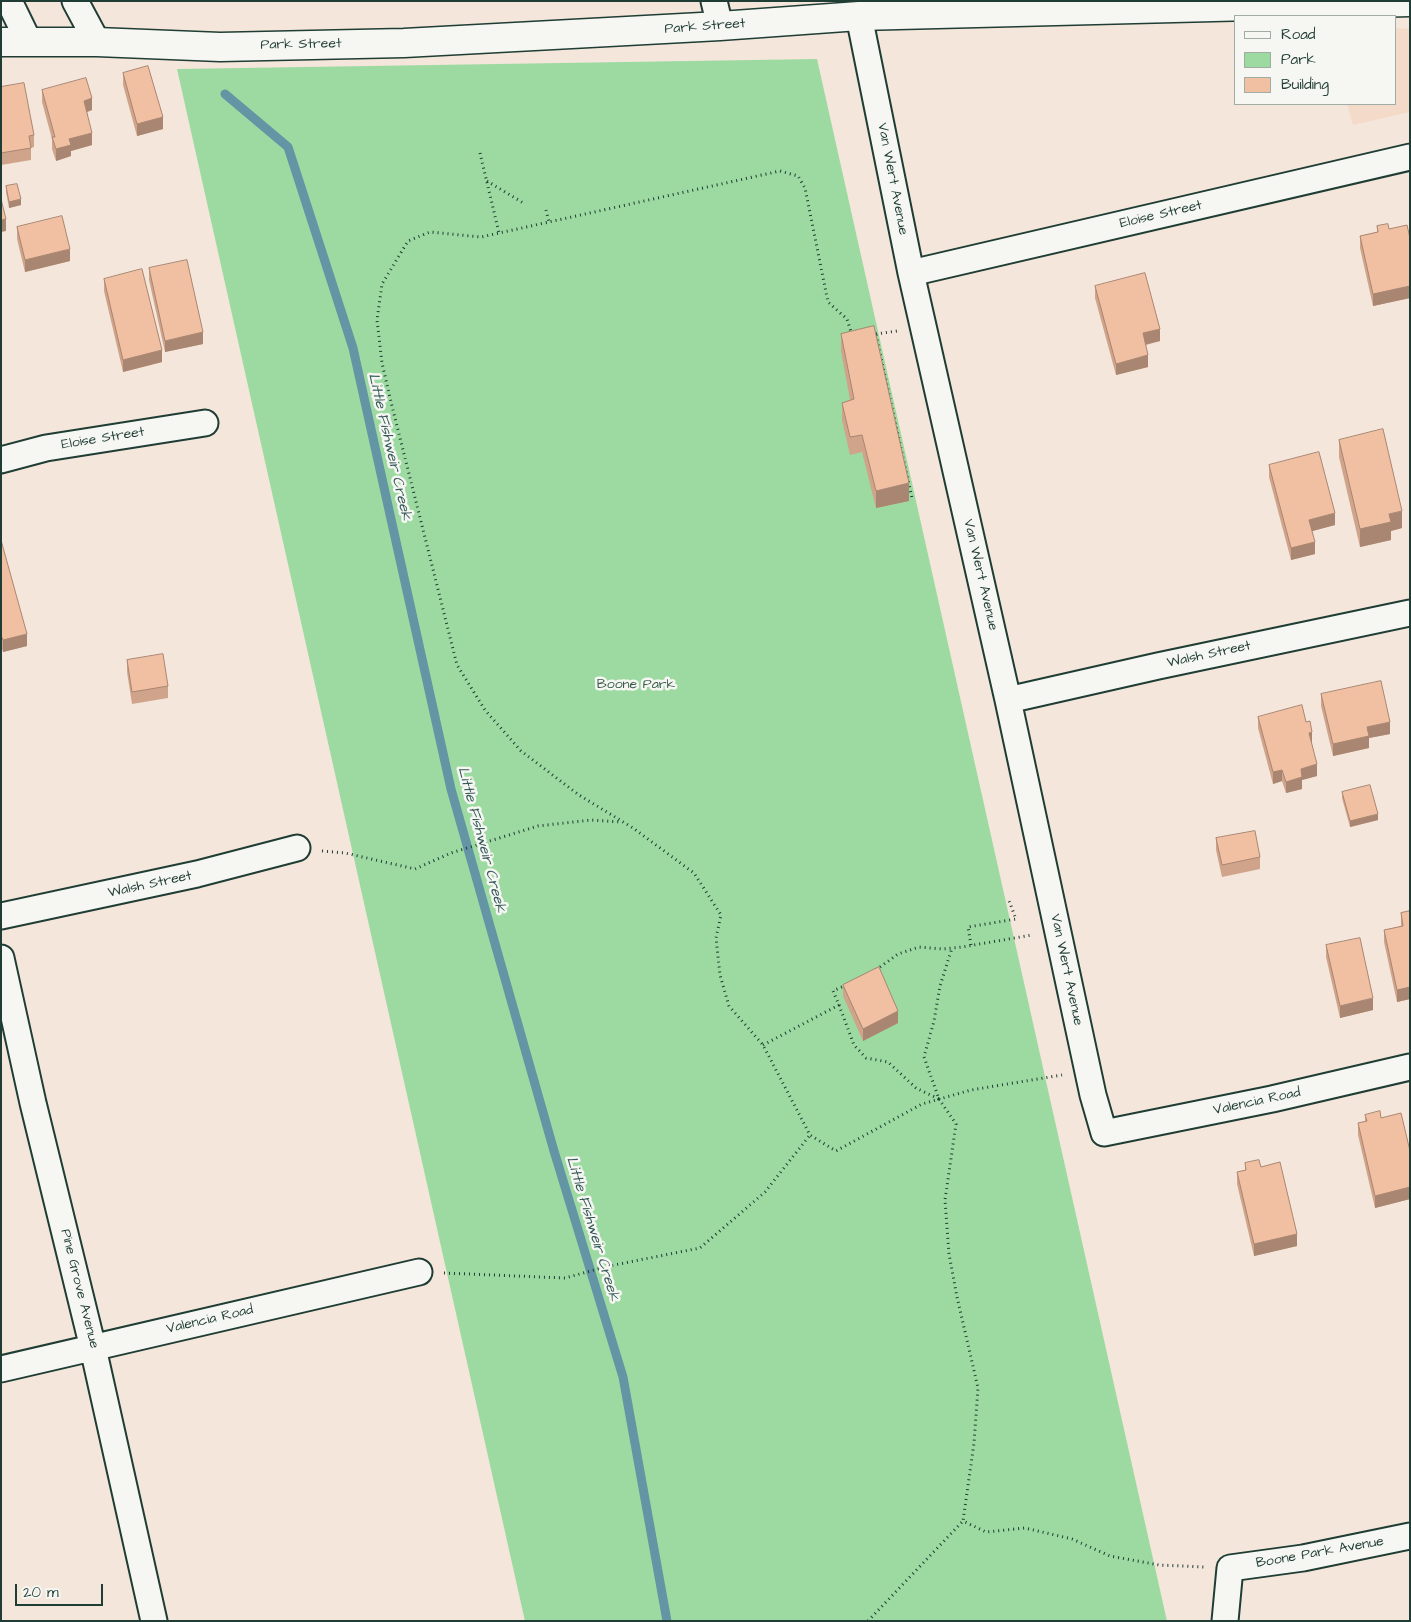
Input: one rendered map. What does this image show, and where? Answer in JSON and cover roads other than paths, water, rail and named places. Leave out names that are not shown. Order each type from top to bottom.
[{"type":"street","points":[[9,1],[29,42]]},
{"type":"street","points":[[76,1],[97,42]]},
{"type":"street","name":"Park Street","points":[[1,42],[97,42],[220,47],[404,43],[717,14],[859,16],[1114,6],[1410,2]]},
{"type":"street","name":"Van Wert Avenue","points":[[859,16],[911,273],[1008,700],[1088,1070],[1104,1133]]},
{"type":"street","name":"Eloise Street","points":[[911,273],[1410,157]]},
{"type":"street","name":"Eloise Street","points":[[1,460],[46,448],[206,422]]},
{"type":"street","name":"Walsh Street","points":[[1008,700],[1410,613]]},
{"type":"street","name":"Walsh Street","points":[[1,916],[197,874],[297,848]]},
{"type":"street","name":"Pine Grove Avenue","points":[[1,958],[33,1103],[93,1348],[154,1621]]},
{"type":"street","name":"Valencia Road","points":[[1104,1133],[1272,1099],[1410,1067]]},
{"type":"street","name":"Valencia Road","points":[[1,1369],[419,1272]]},
{"type":"street","name":"Boone Park Avenue","points":[[1225,1621],[1230,1568],[1303,1558],[1410,1536]]},
{"type":"waterway","name":"Little Fishweir Creek","points":[[225,94],[288,147],[353,348],[451,789],[554,1151],[623,1377],[667,1621]]},
{"type":"park label","name":"Boone Park","points":[[636,685]]}]
